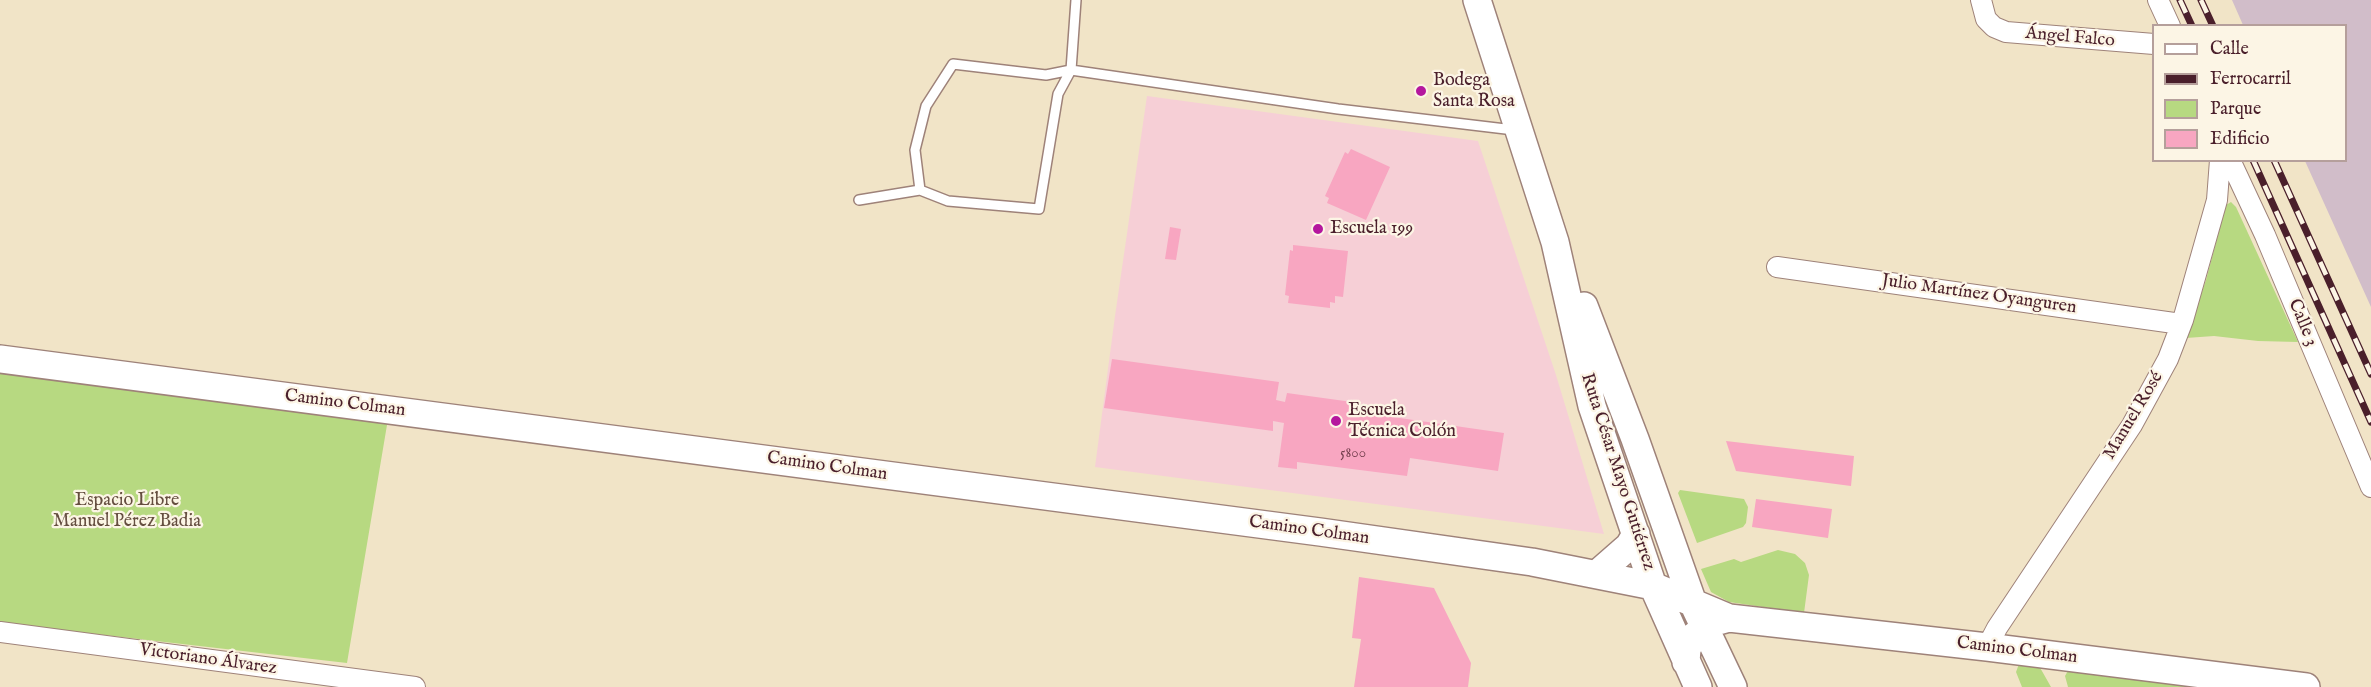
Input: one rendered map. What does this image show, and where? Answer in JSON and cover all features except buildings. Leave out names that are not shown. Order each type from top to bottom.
[{"type":"street","name":"Ruta César Mayo Gutiérrez","points":[[1478,0],[1555,242],[1587,387],[1636,534],[1667,578],[1713,633]]},
{"type":"street","name":"Ángel Falco","points":[[1981,0],[1982,11],[1989,22],[2006,32],[2152,44]]},
{"type":"street","points":[[2158,0],[2169,24]]},
{"type":"street","name":"Manuel Rosé","points":[[1987,647],[1997,628],[2146,402],[2168,359],[2181,324],[2217,200],[2220,162]]},
{"type":"street","name":"Calle 3","points":[[2231,162],[2265,235],[2371,487]]},
{"type":"street","name":"Ruta César Mayo Gutiérrez","points":[[1555,242],[1591,322],[1667,578],[1693,603],[1713,633]]},
{"type":"street","name":"Julio Martínez Oyanguren","points":[[1777,267],[2181,324]]},
{"type":"street","name":"Camino Colman","points":[[0,359],[1320,532],[1532,562],[1597,574],[1667,578]]},
{"type":"street","points":[[1606,446],[1629,472],[1667,578]]},
{"type":"street","points":[[1597,574],[1629,546],[1636,534]]},
{"type":"street","points":[[1713,633],[1737,631],[1724,650],[1723,680]]},
{"type":"street","name":"Victoriano Álvarez","points":[[0,632],[415,687]]},
{"type":"street","points":[[1713,633],[1723,680]]},
{"type":"street","points":[[1698,687],[1713,633]]},
{"type":"street","name":"Camino Colman","points":[[1713,633],[1987,647],[2306,687]]},
{"type":"lane","points":[[859,200],[920,190],[948,201],[1039,209],[1058,94],[1071,70],[1076,0]]},
{"type":"lane","points":[[920,190],[915,150],[926,106],[953,64],[1046,75],[1071,70],[1338,109],[1520,131]]},
{"type":"shaded area","points":[[2232,0],[2371,0],[2371,307],[2305,162],[2347,162],[2347,24],[2243,24]]},
{"type":"shaded area","points":[[1147,96],[1478,141],[1556,375],[1604,534],[1095,467]]},
{"type":"green space","points":[[2231,202],[2236,207],[2298,342],[2258,341],[2214,336],[2186,338],[2206,280],[2226,205]]},
{"type":"green space","name":"Espacio Libre Manuel Pérez Badia","points":[[0,368],[388,419],[347,663],[0,623]]},
{"type":"green space","points":[[1680,490],[1744,499],[1748,507],[1746,523],[1743,527],[1697,543],[1678,493]]},
{"type":"green space","points":[[1778,550],[1795,554],[1805,563],[1809,575],[1804,613],[1729,602],[1711,592],[1701,569],[1734,559],[1741,562]]},
{"type":"green space","points":[[2019,664],[2038,664],[2051,687],[2022,687],[2016,672]]},
{"type":"green space","points":[[2069,669],[2240,687],[2068,687],[2065,676]]},
{"type":"railway","points":[[2180,0],[2191,24]]},
{"type":"railway","points":[[2201,0],[2212,24]]},
{"type":"railway","points":[[2254,162],[2371,422]]},
{"type":"railway","points":[[2275,162],[2371,374]]},
{"type":"place","name":"Bodega Santa Rosa","points":[[1421,91]]},
{"type":"place","name":"Escuela 199","points":[[1318,229]]},
{"type":"place","name":"Escuela Técnica Colón","points":[[1336,421]]}]
